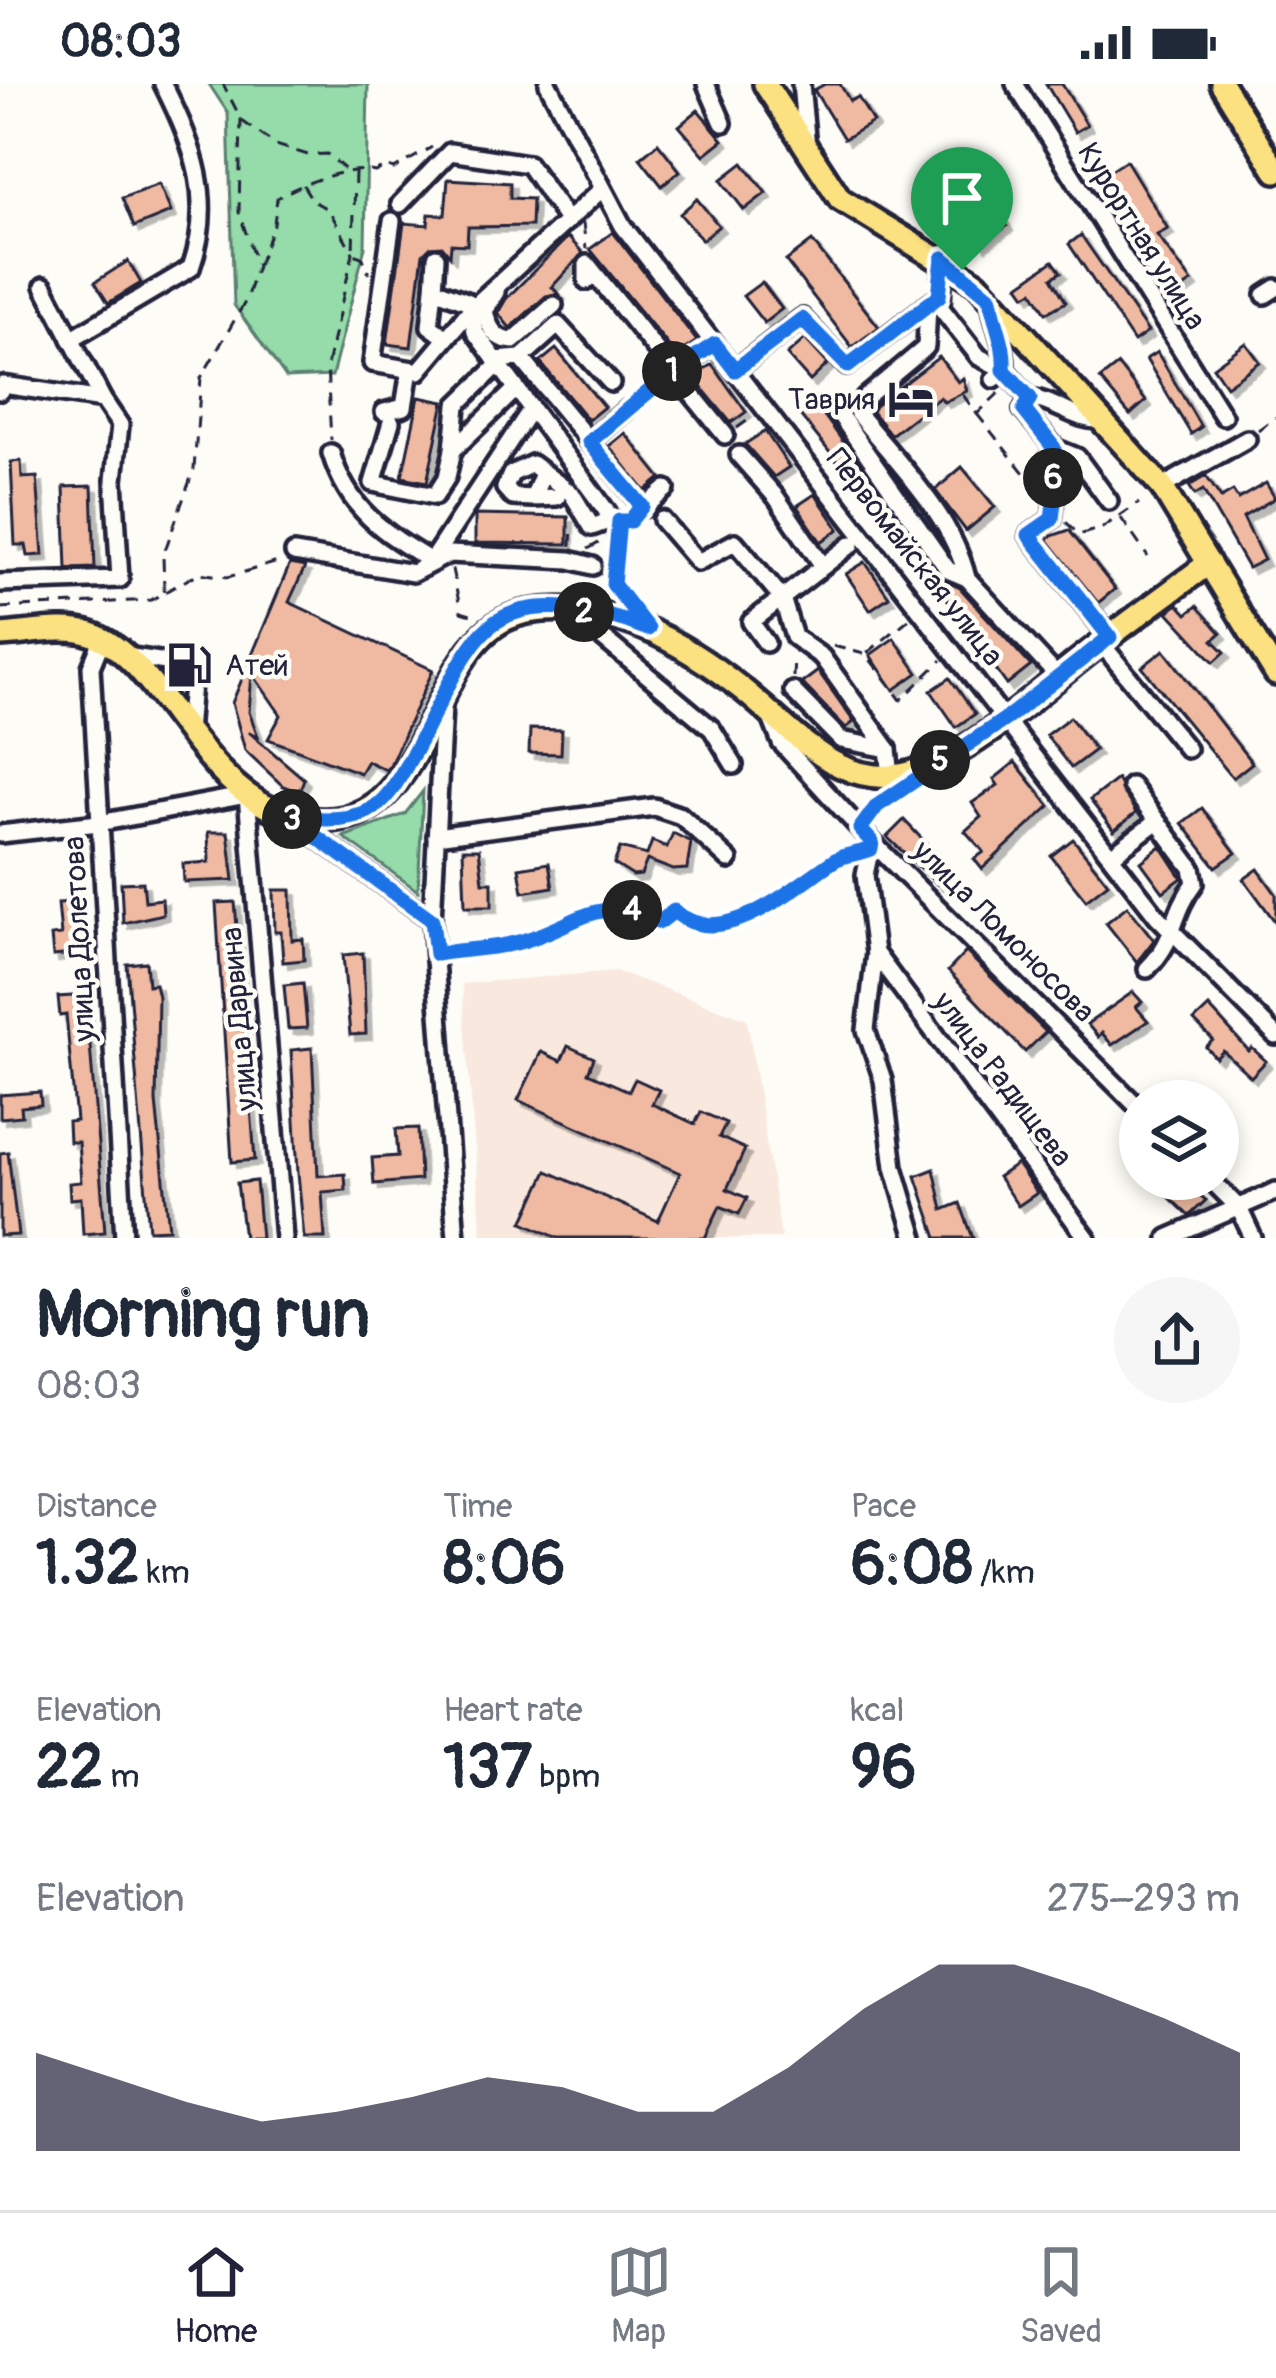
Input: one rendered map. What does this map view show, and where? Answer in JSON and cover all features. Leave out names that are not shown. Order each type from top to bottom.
[{"type":"main road","points":[[765,84],[841,200],[943,258],[991,298],[1162,487],[1276,674]]},
{"type":"main road","points":[[1222,84],[1276,171]]},
{"type":"main road","points":[[770,714],[835,765],[862,776],[899,781],[955,753],[1007,718],[1209,563]]},
{"type":"main road","name":"улица Ломоносова","points":[[497,622],[554,609],[598,614],[648,629],[688,650],[770,714]]},
{"type":"main road","points":[[0,635],[72,632],[102,640],[124,656],[188,734],[247,795],[286,815],[332,819],[371,810],[393,789],[470,651],[497,622]]},
{"type":"street","points":[[71,338],[191,268],[199,245],[204,185],[187,130],[163,84]]},
{"type":"street","name":"Первомайская улица","points":[[548,84],[623,226],[1111,856],[1173,932],[1276,1036]]},
{"type":"street","points":[[706,84],[723,123]]},
{"type":"street","points":[[800,84],[808,150]]},
{"type":"street","name":"Курортная улица","points":[[1015,84],[1223,416]]},
{"type":"street","points":[[400,204],[450,152],[528,164],[574,218]]},
{"type":"street","points":[[392,221],[372,363],[418,371],[518,263],[602,189]]},
{"type":"street","points":[[436,257],[430,326],[445,337]]},
{"type":"street","points":[[943,258],[926,347],[866,398],[859,414],[931,508],[961,554],[967,578]]},
{"type":"street","points":[[518,263],[521,271],[490,298],[485,311],[489,328],[502,340],[513,341],[554,305]]},
{"type":"street","points":[[587,263],[587,281]]},
{"type":"street","points":[[587,263],[725,435]]},
{"type":"street","points":[[0,583],[120,579],[114,480],[120,425],[44,286]]},
{"type":"street","points":[[434,289],[472,309]]},
{"type":"street","points":[[991,298],[994,322],[1006,343],[1000,381]]},
{"type":"street","points":[[735,370],[802,319],[848,366],[933,300]]},
{"type":"street","points":[[933,300],[1000,381],[1030,398],[1048,400],[1084,422],[1103,420]]},
{"type":"street","points":[[472,309],[475,332],[608,518],[592,527],[572,494],[532,464],[511,474],[505,488],[513,496],[557,497]]},
{"type":"street","points":[[410,370],[404,407],[387,417],[373,483],[434,496],[447,477],[457,405],[497,362],[521,358],[558,325],[610,382]]},
{"type":"street","points":[[673,371],[715,344]]},
{"type":"street","points":[[521,358],[644,508],[666,489]]},
{"type":"street","points":[[0,391],[3,385],[103,400]]},
{"type":"street","points":[[453,451],[516,389]]},
{"type":"street","points":[[1030,398],[1024,410],[1054,448],[1077,457],[1109,501]]},
{"type":"street","points":[[835,408],[948,570],[967,578],[1058,677]]},
{"type":"street","points":[[431,561],[531,410]]},
{"type":"street","points":[[589,442],[626,410]]},
{"type":"street","points":[[1162,487],[1247,439]]},
{"type":"street","points":[[1054,448],[1046,464],[1053,477],[1052,519],[1029,535],[1187,749]]},
{"type":"street","points":[[332,453],[352,502],[376,528],[431,561]]},
{"type":"street","points":[[739,455],[776,496],[823,566]]},
{"type":"street","points":[[532,498],[543,473]]},
{"type":"street","points":[[662,520],[698,562],[735,542],[782,598],[794,637],[822,657],[888,749],[899,781]]},
{"type":"street","points":[[766,643],[751,622],[852,544]]},
{"type":"street","points":[[294,553],[413,573],[448,554],[570,557],[593,566]]},
{"type":"street","points":[[598,614],[598,634],[712,729],[734,765]]},
{"type":"street","name":"улица Долетова","points":[[102,640],[91,667],[124,1238]]},
{"type":"street","points":[[124,656],[180,664]]},
{"type":"street","points":[[188,734],[192,683]]},
{"type":"street","points":[[793,691],[841,740],[888,749]]},
{"type":"street","points":[[443,703],[432,920],[456,1238]]},
{"type":"street","name":"улица Ломоносова","points":[[770,714],[781,743],[868,840],[1119,1088]]},
{"type":"street","points":[[1131,786],[1192,868],[1195,883],[1179,905],[1170,945],[1147,969]]},
{"type":"street","points":[[0,834],[99,823],[247,795]]},
{"type":"street","name":"улица Дарвина","points":[[247,795],[284,1238]]},
{"type":"street","points":[[436,836],[654,807],[681,816],[729,860]]},
{"type":"street","points":[[286,815],[432,920]]},
{"type":"street","points":[[1111,856],[1156,822]]},
{"type":"street","points":[[868,840],[865,874],[875,953],[866,1030],[883,1080],[894,1167],[915,1238]]},
{"type":"street","name":"улица Радищева","points":[[875,953],[1087,1238]]},
{"type":"street","points":[[1168,1238],[1276,1191]]},
{"type":"street","points":[[1231,1200],[1253,1238]]},
{"type":"path","points":[[223,84],[241,119],[276,145],[308,155],[326,154],[343,172],[394,169],[428,146],[450,152]]},
{"type":"path","points":[[241,119],[239,212],[257,266]]},
{"type":"path","points":[[164,591],[163,556],[194,470],[201,378],[245,302],[274,224],[277,198],[303,184],[353,171]]},
{"type":"path","points":[[332,453],[327,366],[353,253],[353,171]]},
{"type":"path","points":[[303,184],[313,201],[329,210],[353,253],[363,258],[375,290],[381,291]]},
{"type":"path","points":[[574,218],[587,263]]},
{"type":"path","points":[[626,410],[673,371]]},
{"type":"path","points":[[977,414],[1000,381]]},
{"type":"path","points":[[963,395],[1078,535],[1139,503]]},
{"type":"path","points":[[725,435],[766,409]]},
{"type":"path","points":[[1247,439],[1276,417]]},
{"type":"path","points":[[1120,517],[1148,557]]},
{"type":"path","points":[[608,518],[619,521],[613,584]]},
{"type":"path","points":[[572,523],[570,557],[614,538]]},
{"type":"path","points":[[0,608],[151,600],[199,573],[228,577],[268,569],[294,553]]},
{"type":"path","points":[[448,554],[461,612],[497,622]]},
{"type":"path","points":[[593,566],[648,629]]},
{"type":"path","points":[[866,654],[910,618]]},
{"type":"path","points":[[830,646],[866,654],[901,700],[943,659]]},
{"type":"path","points":[[436,954],[526,940],[570,918],[594,913],[640,909],[660,922],[674,911],[690,922],[734,922],[770,908],[778,895],[868,840],[877,806],[899,781]]},
{"type":"shaded area","points":[[616,971],[747,1019],[781,1238],[482,1238],[462,984]]},
{"type":"green space","points":[[209,84],[368,84],[365,247],[332,376],[286,378],[234,305],[228,113]]},
{"type":"green space","points":[[423,791],[418,891],[343,837],[405,814]]},
{"type":"building","points":[[840,84],[850,101],[858,97],[873,122],[844,139],[814,90]]},
{"type":"building","points":[[1046,84],[1062,84],[1087,125],[1075,132]]},
{"type":"building","points":[[698,110],[723,140],[704,155],[679,126]]},
{"type":"building","points":[[658,143],[680,171],[662,186],[640,158]]},
{"type":"building","points":[[1126,160],[1168,229],[1157,235],[1192,282],[1178,292],[1144,242],[1139,245],[1129,227],[1133,225],[1102,176]]},
{"type":"building","points":[[743,163],[766,193],[744,210],[721,180]]},
{"type":"building","points":[[951,170],[966,193],[936,214],[920,191]]},
{"type":"building","points":[[448,179],[510,183],[510,198],[532,199],[531,226],[468,227],[467,245],[451,244],[450,256],[442,246],[430,247],[423,254],[411,347],[387,344],[404,223],[428,225],[429,214],[445,215]]},
{"type":"building","points":[[159,184],[171,212],[134,227],[122,198]]},
{"type":"building","points":[[988,186],[1007,226],[981,244],[974,233],[986,224],[968,199]]},
{"type":"building","points":[[697,199],[719,226],[702,240],[680,214]]},
{"type":"building","points":[[613,232],[697,341],[676,355],[590,249]]},
{"type":"building","points":[[1081,235],[1148,332],[1134,342],[1069,244]]},
{"type":"building","points":[[568,237],[583,253],[552,287],[559,294],[546,296],[510,328],[498,313],[506,299]]},
{"type":"building","points":[[812,241],[879,327],[852,347],[786,261]]},
{"type":"building","points":[[128,261],[141,283],[108,303],[95,282]]},
{"type":"building","points":[[1053,261],[1061,272],[1052,278],[1066,302],[1046,313],[1033,291],[1026,295],[1019,285]]},
{"type":"building","points":[[762,282],[782,309],[764,323],[743,296]]},
{"type":"building","points":[[805,339],[828,364],[810,381],[787,355]]},
{"type":"building","points":[[1246,343],[1260,362],[1226,386],[1213,367]]},
{"type":"building","points":[[556,349],[604,407],[588,420],[540,362]]},
{"type":"building","points":[[1157,352],[1201,427],[1191,434],[1146,359]]},
{"type":"building","name":"Таврия","points":[[939,357],[958,382],[963,378],[967,391],[944,402],[940,397],[891,435],[872,412],[875,406]]},
{"type":"building","points":[[712,364],[746,412],[731,423],[693,377]]},
{"type":"building","points":[[1118,365],[1146,401],[1130,415],[1100,379]]},
{"type":"building","points":[[419,397],[444,402],[427,482],[402,477]]},
{"type":"building","points":[[815,403],[863,469],[851,479],[800,415]]},
{"type":"building","points":[[765,431],[789,467],[774,477],[745,444]]},
{"type":"building","points":[[625,433],[661,478],[645,491],[609,446]]},
{"type":"building","points":[[21,461],[22,478],[37,477],[43,555],[28,556],[26,545],[15,545],[11,462]]},
{"type":"building","points":[[962,467],[995,507],[966,531],[935,490]]},
{"type":"building","points":[[1206,476],[1221,498],[1233,491],[1238,499],[1266,483],[1275,498],[1243,517],[1264,560],[1248,568],[1203,490],[1195,495],[1189,486]]},
{"type":"building","points":[[92,486],[95,568],[67,569],[64,487]]},
{"type":"building","points":[[815,494],[839,529],[821,542],[797,506]]},
{"type":"building","points":[[475,515],[568,517],[568,544],[475,543]]},
{"type":"building","points":[[1069,530],[1115,589],[1098,603],[1046,538]]},
{"type":"building","points":[[865,562],[889,597],[870,610],[846,574]]},
{"type":"building","points":[[290,564],[305,567],[289,602],[433,670],[390,765],[386,770],[367,761],[360,773],[268,739],[281,715],[252,673],[249,712],[258,736],[249,732],[304,779],[299,792],[283,786],[245,750],[232,703]]},
{"type":"building","points":[[949,583],[960,588],[1031,666],[1007,685],[992,664],[1000,658],[940,591]]},
{"type":"building","points":[[1178,604],[1187,614],[1197,606],[1221,633],[1213,640],[1225,652],[1214,662],[1168,612]]},
{"type":"building","points":[[894,638],[918,673],[894,690],[870,655]]},
{"type":"building","points":[[1164,650],[1252,763],[1233,778],[1142,667]]},
{"type":"building","points":[[818,671],[854,722],[846,728],[802,683]]},
{"type":"building","points":[[950,678],[975,714],[956,727],[931,691]]},
{"type":"building","points":[[1070,717],[1095,750],[1071,768],[1046,735]]},
{"type":"building","points":[[530,729],[562,730],[561,754],[529,753]]},
{"type":"building","points":[[1015,762],[1050,806],[982,869],[974,859],[984,852],[965,831],[981,817],[972,803],[998,785],[994,779]]},
{"type":"building","points":[[1117,779],[1136,813],[1114,831],[1090,800]]},
{"type":"building","points":[[1202,808],[1236,853],[1216,867],[1182,823]]},
{"type":"building","points":[[904,820],[952,871],[937,884],[887,837]]},
{"type":"building","points":[[208,832],[228,832],[234,880],[184,882],[183,864],[209,862]]},
{"type":"building","points":[[673,833],[691,842],[687,869],[673,870],[647,860],[641,875],[633,876],[614,864],[620,848],[647,855],[652,841],[667,847]]},
{"type":"building","points":[[1073,839],[1108,883],[1086,900],[1051,856]]},
{"type":"building","points":[[1161,846],[1182,878],[1163,892],[1141,862]]},
{"type":"building","points":[[463,849],[479,849],[483,882],[492,882],[492,906],[465,906]]},
{"type":"building","points":[[549,863],[553,887],[523,892],[519,868]]},
{"type":"building","points":[[1258,869],[1276,894],[1276,923],[1244,879]]},
{"type":"building","points":[[143,882],[145,901],[162,899],[163,914],[123,923],[121,883]]},
{"type":"building","points":[[274,890],[291,890],[292,940],[303,939],[304,960],[283,962],[281,932],[275,932]]},
{"type":"building","points":[[76,902],[83,953],[53,956],[51,936],[61,935],[58,903]]},
{"type":"building","points":[[235,902],[255,1160],[232,1162],[216,903]]},
{"type":"building","points":[[1127,906],[1154,940],[1137,962],[1106,923]]},
{"type":"building","points":[[966,952],[1046,1032],[1025,1052],[948,971]]},
{"type":"building","points":[[363,953],[366,1034],[350,1035],[343,955]]},
{"type":"building","points":[[146,962],[148,985],[155,984],[158,997],[156,1102],[169,1229],[149,1230],[127,964]]},
{"type":"building","points":[[303,983],[307,1028],[288,1029],[284,985]]},
{"type":"building","points":[[1133,992],[1142,1002],[1136,1007],[1148,1021],[1112,1045],[1102,1033],[1098,1037],[1087,1024]]},
{"type":"building","points":[[86,995],[105,1232],[83,1234],[81,1198],[70,1199],[69,1183],[81,1182],[78,1142],[69,1142],[68,1122],[76,1121],[66,1015],[60,1016],[58,997]]},
{"type":"building","points":[[1209,1007],[1249,1051],[1252,1048],[1266,1061],[1251,1077],[1223,1051],[1216,1058],[1206,1047],[1213,1040],[1194,1021]]},
{"type":"building","points":[[568,1046],[594,1058],[588,1073],[629,1091],[635,1079],[659,1090],[652,1104],[695,1124],[701,1112],[726,1123],[719,1137],[745,1149],[727,1189],[747,1198],[739,1214],[720,1206],[705,1238],[558,1238],[523,1222],[547,1171],[658,1221],[680,1173],[518,1100],[541,1052],[561,1061]]},
{"type":"building","points":[[312,1048],[318,1176],[345,1174],[346,1190],[322,1192],[325,1238],[304,1238],[298,1173],[291,1050]]},
{"type":"building","points":[[40,1092],[41,1105],[21,1107],[22,1116],[0,1118],[0,1095]]},
{"type":"building","points":[[418,1128],[420,1180],[374,1184],[372,1158],[398,1156],[396,1129]]},
{"type":"building","points":[[8,1152],[18,1235],[0,1236],[0,1153]]},
{"type":"building","points":[[1017,1164],[1037,1193],[1018,1206],[998,1177]]},
{"type":"building","points":[[934,1169],[943,1210],[960,1203],[973,1238],[937,1238],[916,1176]]},
{"type":"building","points":[[256,1181],[261,1238],[244,1238],[237,1183]]},
{"type":"building","points":[[1172,1200],[1206,1200],[1189,1216]]},
{"type":"place","name":"Таврия","points":[[911,399]]},
{"type":"place","name":"Атей","points":[[189,665]]},
{"type":"route","points":[[943,258],[962,270],[991,298],[994,322],[1006,343],[1004,370],[1030,398],[1024,410],[1054,448],[1046,456],[1055,494],[1052,519],[1029,535],[1110,637],[1007,718],[932,764],[877,806],[860,829],[872,842],[871,849],[837,859],[800,886],[778,895],[770,908],[760,908],[743,920],[690,922],[674,911],[660,922],[640,909],[594,913],[570,918],[526,940],[436,954],[432,920],[286,815],[318,820],[371,810],[393,789],[470,651],[497,622],[524,612],[554,609],[598,614],[648,629],[613,584],[619,521],[630,521],[642,506],[589,442],[673,371],[715,344],[735,370],[802,319],[848,366],[939,296],[943,258]]}]
